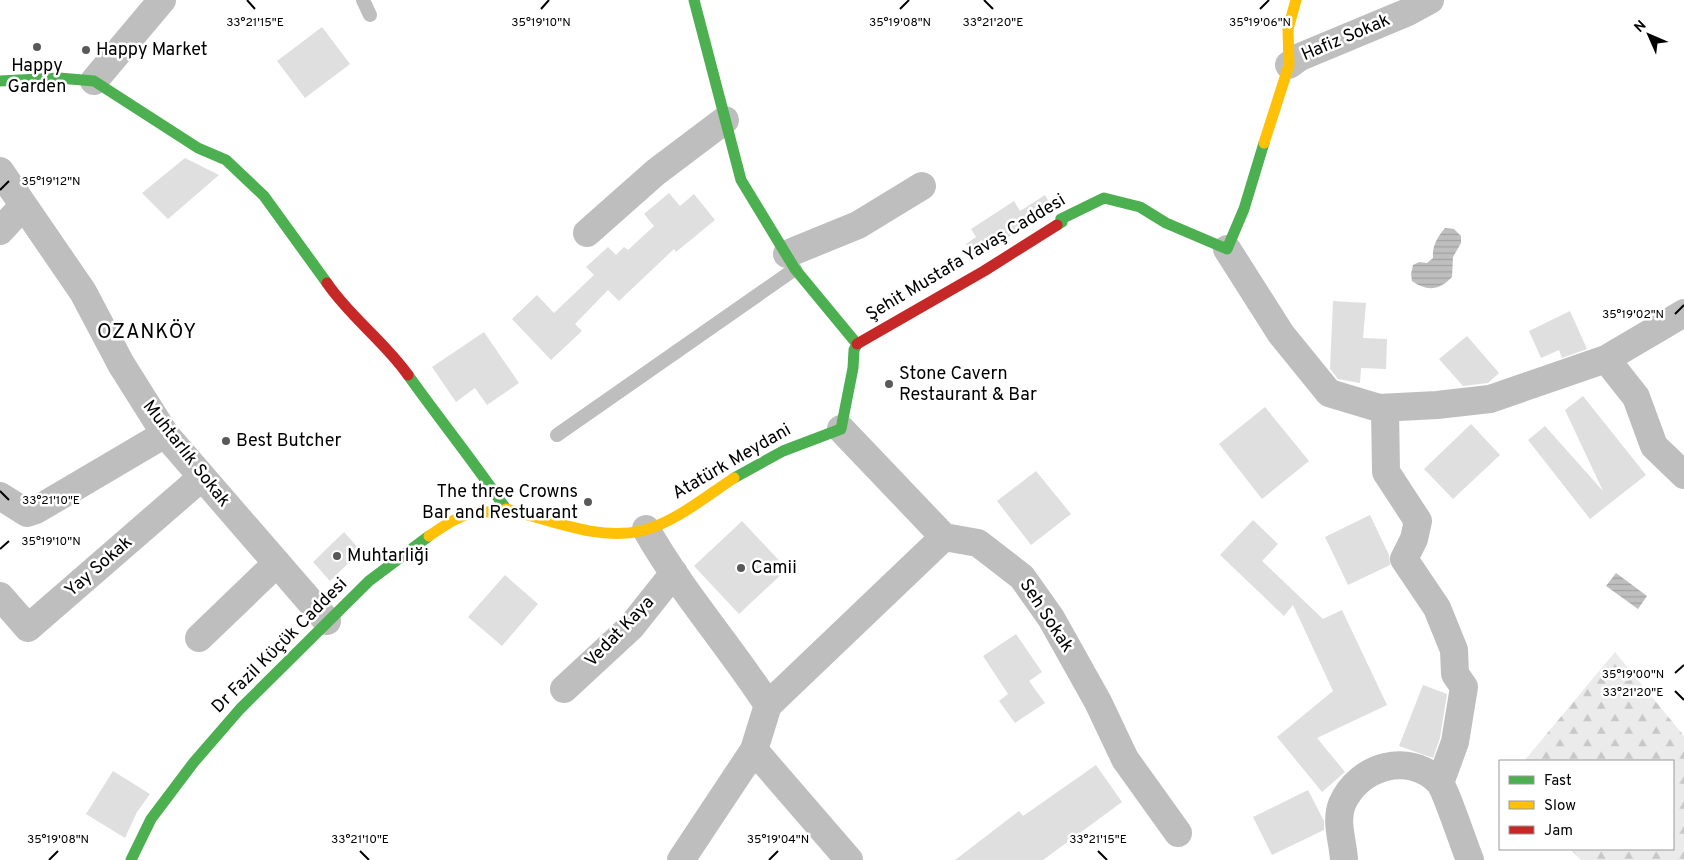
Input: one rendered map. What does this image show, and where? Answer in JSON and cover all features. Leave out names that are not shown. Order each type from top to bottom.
[{"type":"street","points":[[94,80],[162,0]]},
{"type":"street","name":"Şehit Mustafa Yavaş Caddesi","points":[[694,0],[741,180],[791,262],[857,344],[984,271],[1062,222],[1061,219],[1104,198],[1140,207],[1166,223],[1227,249]]},
{"type":"street","name":"Hafiz Sokak","points":[[1289,64],[1300,57],[1408,12],[1430,0]]},
{"type":"street","points":[[1293,1],[1288,29],[1289,64],[1244,209],[1227,249],[1281,334],[1329,393],[1379,408],[1490,399],[1606,359],[1684,313]]},
{"type":"street","points":[[0,80],[59,78],[94,80],[198,148],[226,160],[264,196],[302,246],[339,301],[394,355],[451,435],[480,470],[506,509]]},
{"type":"street","points":[[588,233],[656,172],[725,120]]},
{"type":"street","name":"Muhtarlık Sokak","points":[[0,171],[83,292],[121,364],[165,434],[327,621]]},
{"type":"street","points":[[791,262],[858,225],[922,186]]},
{"type":"street","points":[[0,231],[24,206]]},
{"type":"street","points":[[681,860],[754,750],[768,705],[944,537],[841,429],[853,368],[854,350],[857,344]]},
{"type":"street","points":[[1606,359],[1636,397],[1654,446],[1684,475]]},
{"type":"street","points":[[1386,408],[1386,472],[1418,521],[1414,539],[1404,559],[1437,608],[1454,650],[1455,674],[1464,687],[1454,742],[1440,783]]},
{"type":"street","name":"Atatürk Meydani","points":[[646,529],[665,521],[750,468],[789,447],[841,429]]},
{"type":"street","points":[[0,496],[26,513],[36,510],[165,434]]},
{"type":"street","name":"Yay Sokak","points":[[0,596],[28,628],[202,478]]},
{"type":"street","name":"Dr Fazil Kϋçϋk Caddesi","points":[[131,860],[151,819],[194,762],[240,708],[369,581],[413,546],[455,520],[478,512],[501,512],[506,509],[584,531],[630,533],[646,529]]},
{"type":"street","points":[[646,529],[663,560],[744,669],[768,705]]},
{"type":"street","name":"Seh Sokak","points":[[944,537],[978,543],[1022,577],[1055,626],[1098,702],[1125,760],[1178,833]]},
{"type":"street","points":[[199,638],[276,564]]},
{"type":"street","name":"Vedat Kaya","points":[[564,689],[631,626],[674,573]]},
{"type":"street","points":[[754,750],[849,860]]},
{"type":"street","points":[[1344,860],[1338,819],[1342,804],[1351,788],[1379,768],[1396,764],[1412,766],[1424,771],[1440,783],[1470,860]]},
{"type":"lane","points":[[363,0],[370,15]]},
{"type":"lane","points":[[557,435],[791,262]]},
{"type":"green space","points":[[1615,652],[1684,736],[1684,860],[1581,860],[1571,850],[1674,850],[1674,760],[1525,760]]},
{"type":"shaded area","points":[[1445,228],[1454,229],[1461,236],[1461,243],[1453,257],[1452,277],[1438,287],[1428,288],[1418,285],[1412,281],[1413,265],[1419,262],[1427,263],[1433,258],[1436,242]]},
{"type":"shaded area","points":[[1616,573],[1647,596],[1638,609],[1606,586]]},
{"type":"building","points":[[322,27],[350,64],[305,98],[277,61]]},
{"type":"building","points":[[185,158],[219,175],[168,219],[142,193]]},
{"type":"building","points":[[669,193],[680,206],[694,194],[715,220],[676,252],[674,249],[619,301],[608,290],[575,324],[582,331],[551,360],[512,319],[537,295],[554,313],[594,275],[586,267],[608,247],[616,255],[624,247],[628,250],[654,226],[644,214]]},
{"type":"building","points":[[1045,195],[1052,207],[1047,213],[975,258],[966,244],[976,237],[971,229],[1014,201],[1020,211]]},
{"type":"building","points":[[1333,301],[1366,303],[1363,338],[1387,339],[1386,369],[1361,368],[1360,383],[1338,379],[1330,369]]},
{"type":"building","points":[[1570,311],[1587,349],[1562,358],[1559,350],[1541,358],[1529,331]]},
{"type":"building","points":[[484,332],[519,383],[487,405],[475,388],[456,402],[432,367]]},
{"type":"building","points":[[1467,336],[1499,373],[1488,383],[1463,386],[1439,359]]},
{"type":"building","points":[[1583,396],[1646,475],[1590,519],[1528,440],[1545,426],[1603,491],[1565,410]]},
{"type":"building","points":[[1265,407],[1309,461],[1262,499],[1219,444]]},
{"type":"building","points":[[1471,424],[1500,455],[1453,499],[1424,469]]},
{"type":"building","points":[[1036,471],[1071,514],[1031,545],[997,501]]},
{"type":"building","points":[[1370,515],[1389,555],[1390,565],[1348,585],[1325,537]]},
{"type":"building","points":[[1253,520],[1278,544],[1262,561],[1323,619],[1342,610],[1387,705],[1317,738],[1345,772],[1322,792],[1277,737],[1333,691],[1293,605],[1284,616],[1220,555]]},
{"type":"building","name":"Camii","points":[[742,521],[787,569],[739,614],[694,566]]},
{"type":"building","name":"Muhtarliği","points":[[344,532],[361,551],[330,581],[313,562]]},
{"type":"building","points":[[505,575],[538,604],[502,646],[468,617]]},
{"type":"building","points":[[1016,634],[1042,672],[1029,681],[1045,703],[1015,723],[999,701],[1008,694],[983,656]]},
{"type":"building","points":[[1423,685],[1447,694],[1440,738],[1433,758],[1399,746]]},
{"type":"building","points":[[1096,765],[1122,802],[1043,860],[955,860],[1019,811],[1023,816]]},
{"type":"building","points":[[113,771],[150,794],[137,812],[125,838],[86,814]]},
{"type":"building","points":[[1308,790],[1324,821],[1324,830],[1272,855],[1253,817]]},
{"type":"traffic: fast","points":[[694,0],[741,180],[795,269],[857,344]]},
{"type":"traffic: fast","points":[[0,81],[59,78],[94,81],[198,148],[226,160],[264,196],[327,283]]},
{"type":"traffic: fast","points":[[1057,225],[1062,222],[1061,219],[1104,198],[1140,207],[1166,223],[1227,249],[1244,209],[1264,143]]},
{"type":"traffic: fast","points":[[734,478],[783,451],[841,429],[853,368],[854,350],[857,344]]},
{"type":"traffic: fast","points":[[408,375],[506,509]]},
{"type":"traffic: fast","points":[[131,860],[151,819],[194,762],[240,709],[369,581],[429,536]]},
{"type":"traffic: slow","points":[[1264,143],[1289,65],[1288,29],[1296,0]]},
{"type":"traffic: slow","points":[[429,536],[465,515],[506,509],[590,531],[607,533],[641,531],[677,516],[734,478]]},
{"type":"traffic: jam","points":[[857,344],[984,271],[1057,225]]},
{"type":"traffic: jam","points":[[327,283],[346,307],[408,375]]},
{"type":"place","name":"Happy Garden","points":[[37,47]]},
{"type":"place","name":"Happy Market","points":[[86,50]]},
{"type":"place","name":"Stone Cavern Restaurant & Bar","points":[[889,384]]},
{"type":"place","name":"Best Butcher","points":[[226,441]]},
{"type":"place","name":"The three Crowns Bar and Restuarant","points":[[588,502]]},
{"type":"place","name":"Muhtarliği","points":[[337,556]]},
{"type":"place","name":"Camii","points":[[741,568]]},
{"type":"district","name":"OZANKÖY","points":[[147,333]]}]
